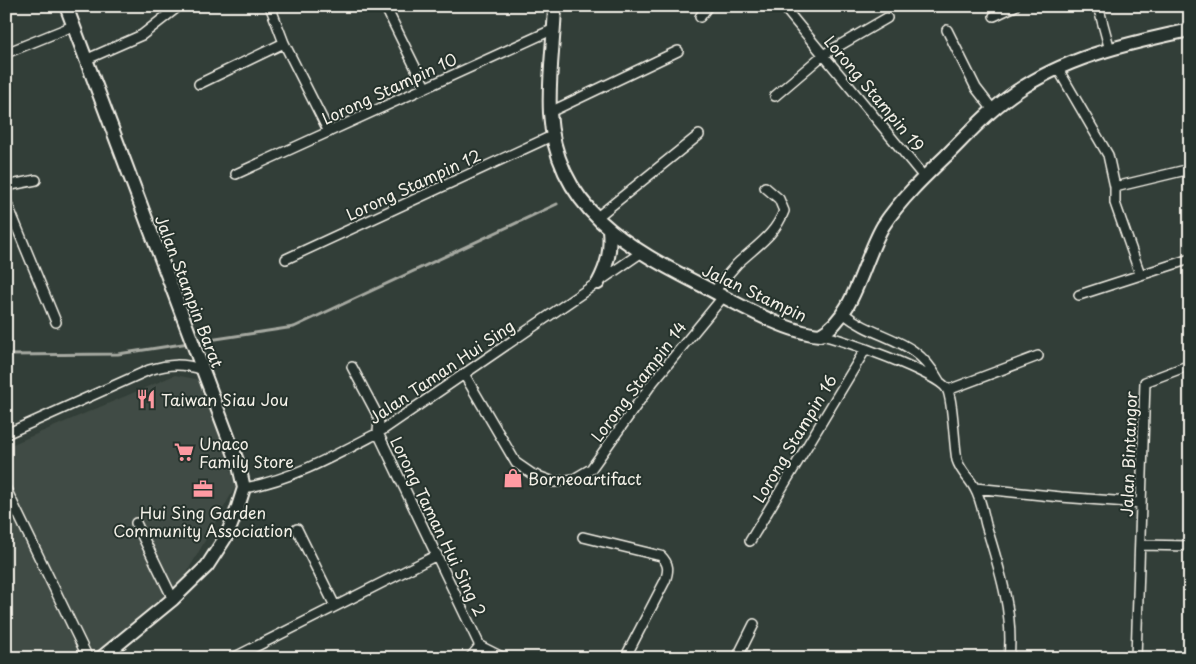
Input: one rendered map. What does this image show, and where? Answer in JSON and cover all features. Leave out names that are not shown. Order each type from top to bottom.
[{"type":"street","name":"Jalan Stampin Barat","points":[[66,6],[239,466],[244,488]]},
{"type":"street","points":[[86,60],[142,35],[179,6]]},
{"type":"street","points":[[270,6],[284,43],[329,132]]},
{"type":"street","points":[[385,6],[425,87]]},
{"type":"street","name":"Jalan Stampin","points":[[555,6],[550,112],[554,135],[567,181],[575,194],[596,218],[642,252],[718,295],[801,332],[820,335],[837,324],[883,226],[924,177],[993,110],[1026,86],[1058,69],[1110,50],[1190,30]]},
{"type":"street","points":[[700,16],[708,6]]},
{"type":"street","name":"Lorong Stampin 19","points":[[783,6],[924,177]]},
{"type":"street","points":[[994,16],[1015,6]]},
{"type":"street","points":[[1098,6],[1110,50]]},
{"type":"street","points":[[775,96],[824,55],[887,18]]},
{"type":"street","points":[[6,53],[73,26]]},
{"type":"street","name":"Lorong Stampin 10","points":[[236,174],[554,29]]},
{"type":"street","points":[[947,30],[976,88],[993,110]]},
{"type":"street","points":[[198,84],[284,43]]},
{"type":"street","points":[[550,112],[678,50]]},
{"type":"street","points":[[1058,69],[1108,155],[1116,187],[1115,203],[1140,274]]},
{"type":"street","name":"Lorong Stampin 12","points":[[286,259],[554,135]]},
{"type":"street","points":[[596,218],[699,135]]},
{"type":"street","points":[[1116,187],[1190,169]]},
{"type":"street","points":[[6,186],[36,180]]},
{"type":"street","name":"Lorong Stampin 14","points":[[464,374],[516,463],[532,474],[554,482],[574,479],[591,469],[652,382],[718,295],[737,264],[772,234],[779,223],[784,210],[779,199],[765,187]]},
{"type":"street","points":[[6,201],[56,322]]},
{"type":"street","points":[[598,283],[608,264],[610,251],[609,229]]},
{"type":"street","name":"Jalan Taman Hui Sing","points":[[244,488],[259,486],[332,458],[378,433],[642,252]]},
{"type":"street","points":[[1079,295],[1190,259]]},
{"type":"street","points":[[843,313],[862,327],[890,337],[911,348],[930,365],[939,381],[948,390],[958,461],[963,475],[975,488],[1002,575],[1011,635],[1009,658]]},
{"type":"street","points":[[820,335],[835,338],[939,381]]},
{"type":"street","name":"Lorong Stampin 16","points":[[750,541],[865,350]]},
{"type":"street","points":[[948,390],[1038,356]]},
{"type":"street","points":[[6,434],[149,370],[173,364],[187,365],[203,370]]},
{"type":"street","name":"Jalan Bintangor","points":[[1136,658],[1145,382],[1190,366]]},
{"type":"street","name":"Lorong Taman Hui Sing 2","points":[[352,367],[378,418],[378,433],[480,646]]},
{"type":"street","points":[[101,658],[174,598],[207,566],[220,547],[237,510],[244,488]]},
{"type":"street","points":[[975,488],[1141,503]]},
{"type":"street","points":[[6,489],[88,658]]},
{"type":"street","points":[[136,523],[174,598]]},
{"type":"street","points":[[297,529],[334,606]]},
{"type":"street","points":[[583,537],[661,556],[666,562],[668,571],[665,581],[625,658]]},
{"type":"street","points":[[1141,545],[1190,546]]},
{"type":"street","points":[[233,658],[437,555]]},
{"type":"street","points":[[737,658],[754,624]]},
{"type":"street","points":[[470,658],[480,646],[504,658]]},
{"type":"shaded area","points":[[175,375],[201,380],[236,486],[181,583],[90,658],[6,658],[6,447]]},
{"type":"waterway","points":[[196,342],[294,327],[557,204]]},
{"type":"waterway","points":[[6,355],[118,354],[189,343]]},
{"type":"place","name":"Taiwan Siau Jou","points":[[146,399]]},
{"type":"place","name":"Unaco Family Store","points":[[184,452]]},
{"type":"place","name":"Borneoartifact","points":[[513,478]]},
{"type":"place","name":"Hui Sing Garden Community Association","points":[[203,489]]}]
